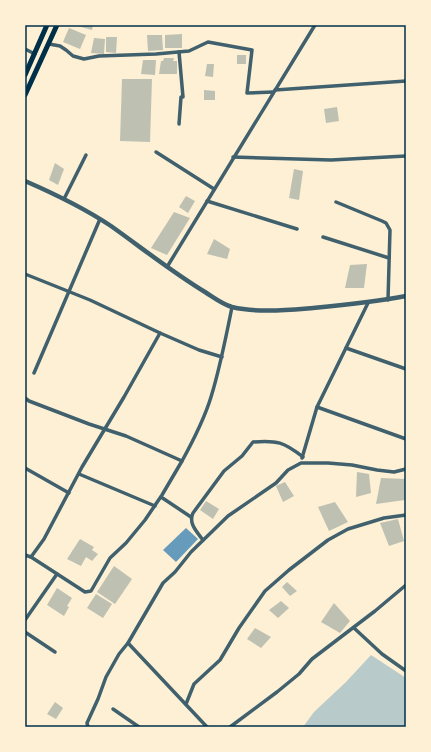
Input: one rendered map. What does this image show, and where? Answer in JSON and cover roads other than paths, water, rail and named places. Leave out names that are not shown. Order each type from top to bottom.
[{"type":"main road","points":[[25,75],[47,25]]},
{"type":"main road","points":[[25,95],[57,25]]},
{"type":"street","points":[[167,267],[315,25]]},
{"type":"street","points":[[49,44],[63,48],[73,56],[84,59],[99,56],[189,51],[208,42],[252,50],[247,93],[406,81]]},
{"type":"street","points":[[25,49],[35,54]]},
{"type":"street","points":[[179,52],[183,97],[181,97],[179,124]]},
{"type":"street","points":[[156,152],[214,189]]},
{"type":"street","points":[[64,199],[86,155]]},
{"type":"street","points":[[233,157],[331,160],[406,156]]},
{"type":"street","points":[[25,182],[54,193],[100,219],[197,288],[232,307],[257,310],[288,310],[368,303],[406,296]]},
{"type":"street","points":[[207,201],[297,229]]},
{"type":"street","points":[[336,202],[386,223],[390,230],[388,300]]},
{"type":"street","points":[[34,373],[100,219]]},
{"type":"street","points":[[324,237],[389,258]]},
{"type":"street","points":[[25,274],[90,300],[199,350],[222,357]]},
{"type":"street","points":[[301,463],[317,407],[368,303]]},
{"type":"street","points":[[25,555],[31,557],[85,592],[91,591],[110,558],[126,543],[155,506],[198,432],[209,402],[222,357],[232,307]]},
{"type":"street","points":[[31,557],[44,539],[79,474],[160,333]]},
{"type":"street","points":[[346,348],[406,369]]},
{"type":"street","points":[[25,398],[29,401],[105,430],[126,436],[182,461]]},
{"type":"street","points":[[317,407],[406,439]]},
{"type":"street","points":[[191,517],[221,474],[242,456],[253,442],[273,440],[292,449],[303,457]]},
{"type":"street","points":[[88,727],[87,723],[106,678],[119,654],[128,643],[163,583],[175,572],[191,552],[228,516],[276,482],[288,470],[301,463],[328,463],[388,471],[406,470]]},
{"type":"street","points":[[25,468],[69,493]]},
{"type":"street","points":[[79,474],[155,506]]},
{"type":"street","points":[[161,497],[191,517],[193,525],[203,540]]},
{"type":"street","points":[[186,704],[194,684],[220,660],[265,591],[289,570],[328,540],[348,529],[384,518],[406,516]]},
{"type":"street","points":[[25,620],[57,574]]},
{"type":"street","points":[[230,727],[277,692],[299,674],[312,659],[354,628],[406,585]]},
{"type":"street","points":[[354,628],[382,654],[406,671]]},
{"type":"street","points":[[25,632],[55,652]]},
{"type":"street","points":[[128,643],[207,727]]},
{"type":"street","points":[[113,709],[139,727]]},
{"type":"water","points":[[186,528],[198,539],[176,562],[163,550]]}]
